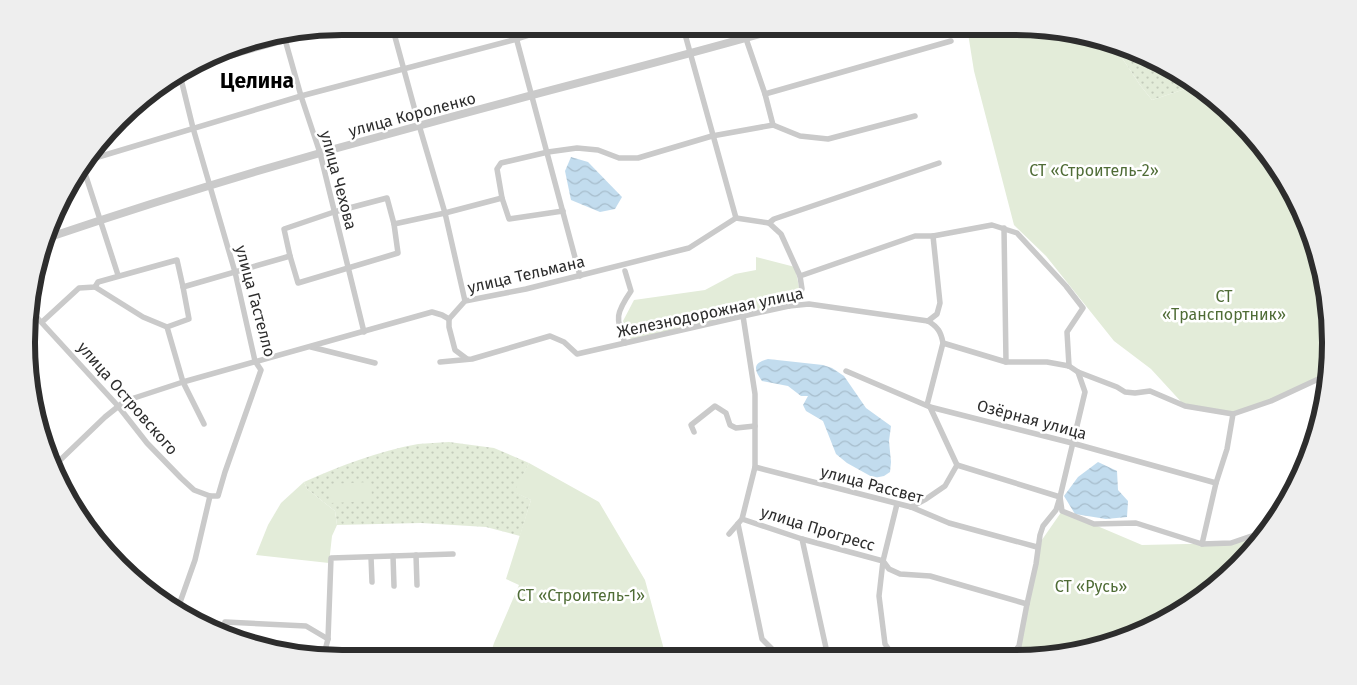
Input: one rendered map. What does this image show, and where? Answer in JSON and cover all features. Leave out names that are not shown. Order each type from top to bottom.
[{"type":"street","points":[[395,35],[445,213],[465,301]]},
{"type":"street","points":[[516,35],[580,276]]},
{"type":"street","points":[[100,153],[301,96],[530,35]]},
{"type":"street","points":[[685,35],[736,218],[769,223],[774,219],[939,163]]},
{"type":"street","points":[[744,35],[774,125]]},
{"type":"street","name":"улица Короленко","points":[[54,236],[210,185],[320,153],[756,35]]},
{"type":"street","name":"улица Чехова","points":[[285,41],[320,153],[364,332]]},
{"type":"street","points":[[765,94],[951,42]]},
{"type":"street","name":"улица Гастелло","points":[[180,603],[195,560],[210,496],[218,496],[261,370],[255,361],[235,272],[193,128],[181,81]]},
{"type":"street","points":[[563,211],[509,219],[502,198],[497,169],[501,163],[548,152],[577,148],[598,150],[619,158],[638,158],[712,136],[774,125],[800,136],[828,139],[915,116]]},
{"type":"street","points":[[87,173],[118,275]]},
{"type":"street","points":[[387,198],[394,224],[398,253],[298,283],[284,228],[334,212],[387,198]]},
{"type":"street","points":[[394,224],[502,198]]},
{"type":"street","name":"улица Тельмана","points":[[449,319],[465,301],[580,276],[689,248],[736,218]]},
{"type":"street","name":"Железнодорожная улица","points":[[769,223],[781,234],[800,276],[915,236],[932,236],[992,225],[1017,232],[1066,286],[1083,308],[1067,332],[1069,366]]},
{"type":"street","points":[[1004,228],[1006,362]]},
{"type":"street","points":[[932,236],[940,303],[937,314],[928,321],[937,326],[942,334],[943,343],[929,406],[956,465],[1060,497]]},
{"type":"street","points":[[183,287],[290,256]]},
{"type":"street","points":[[42,322],[79,288],[95,287],[143,317],[167,327],[190,319],[177,260],[118,275],[98,282],[95,287]]},
{"type":"street","points":[[625,272],[631,291],[620,308],[618,325],[626,343]]},
{"type":"street","points":[[789,306],[798,298],[802,289],[800,276]]},
{"type":"street","name":"Железнодорожная улица","points":[[440,362],[467,359],[550,336],[564,342],[577,354],[789,306],[809,304],[928,321]]},
{"type":"street","points":[[59,462],[124,401],[255,361],[432,312],[449,319],[455,350],[467,359]]},
{"type":"street","name":"улица Островского","points":[[37,316],[118,406],[147,443],[194,490],[210,496]]},
{"type":"street","points":[[743,316],[755,394],[755,467],[740,522],[762,639],[773,650]]},
{"type":"street","points":[[167,327],[183,382],[204,424]]},
{"type":"street","points":[[943,343],[1006,362],[1046,362],[1069,366],[1078,372],[1116,386],[1125,392],[1150,391],[1185,406],[1234,414],[1271,401],[1319,379]]},
{"type":"street","points":[[311,347],[375,363]]},
{"type":"street","name":"Озёрная улица","points":[[846,371],[929,406],[1216,483]]},
{"type":"street","points":[[1016,650],[1019,646],[1040,535],[1056,510],[1085,392],[1078,372]]},
{"type":"street","points":[[694,432],[691,425],[715,406],[726,413],[730,425],[736,428],[755,426]]},
{"type":"street","points":[[1202,544],[1216,483],[1227,449],[1234,414]]},
{"type":"street","points":[[911,507],[945,486],[956,465]]},
{"type":"street","name":"улица Рассвет","points":[[755,467],[911,507],[949,523],[1038,547]]},
{"type":"street","points":[[1060,497],[1062,511],[1094,524],[1136,523],[1202,544],[1230,543],[1254,535]]},
{"type":"street","points":[[890,650],[885,644],[878,596],[883,562],[897,504]]},
{"type":"street","points":[[729,534],[740,522]]},
{"type":"street","name":"улица Прогресс","points":[[740,522],[883,562],[888,569],[900,574],[930,576],[1027,604]]},
{"type":"street","points":[[802,539],[826,650]]},
{"type":"street","points":[[325,649],[328,639],[331,558],[453,554]]},
{"type":"street","points":[[416,555],[417,585]]},
{"type":"street","points":[[393,556],[394,586]]},
{"type":"street","points":[[371,557],[372,582]]},
{"type":"street","points":[[225,622],[306,626],[328,639]]},
{"type":"green space","points":[[968,35],[1035,36],[1074,41],[1119,53],[1152,100],[1187,88],[1217,111],[1258,155],[1281,189],[1299,225],[1312,263],[1319,302],[1322,342],[1320,377],[1271,401],[1233,414],[1185,406],[1151,369],[1114,341],[1046,256],[1014,225],[974,71]]},
{"type":"green space","points":[[1119,53],[1151,67],[1187,88],[1152,100]]},
{"type":"green space","points":[[756,257],[795,267],[800,292],[789,306],[632,342],[623,321],[634,300],[705,290],[735,274],[756,270]]},
{"type":"green space","points":[[449,442],[494,448],[529,463],[515,492],[531,500],[520,536],[486,527],[421,523],[337,525],[335,511],[307,489],[304,482],[345,465],[388,451],[418,444]]},
{"type":"green space","name":"СТ «Строитель-1»","points":[[529,463],[599,502],[645,580],[664,650],[492,650],[519,585],[506,579],[531,500],[514,492]]},
{"type":"green space","points":[[304,482],[307,489],[335,511],[337,525],[332,536],[329,563],[256,555],[268,525],[281,503]]},
{"type":"green space","points":[[371,482],[372,501],[331,503],[330,484]]},
{"type":"green space","name":"СТ «Русь»","points":[[1062,511],[1142,545],[1231,543],[1254,535],[1217,574],[1185,598],[1151,618],[1132,627],[1094,640],[1055,647],[1019,650],[1037,547]]},
{"type":"water","points":[[571,157],[588,162],[622,197],[615,209],[600,212],[571,200],[565,171]]},
{"type":"water","points":[[768,359],[823,365],[832,368],[844,376],[866,408],[891,426],[889,441],[890,472],[884,476],[874,478],[847,463],[836,454],[823,421],[806,411],[803,405],[808,396],[801,396],[788,386],[762,381],[756,367],[759,363]]},
{"type":"water","points":[[1098,462],[1117,471],[1118,490],[1128,501],[1127,517],[1106,519],[1075,514],[1064,496],[1078,477]]},
{"type":"district","name":"Целина","points":[[257,81]]},
{"type":"park label","name":"СТ «Строитель-2»","points":[[1094,170]]},
{"type":"park label","name":"СТ «Транспортник»","points":[[1224,305]]}]
